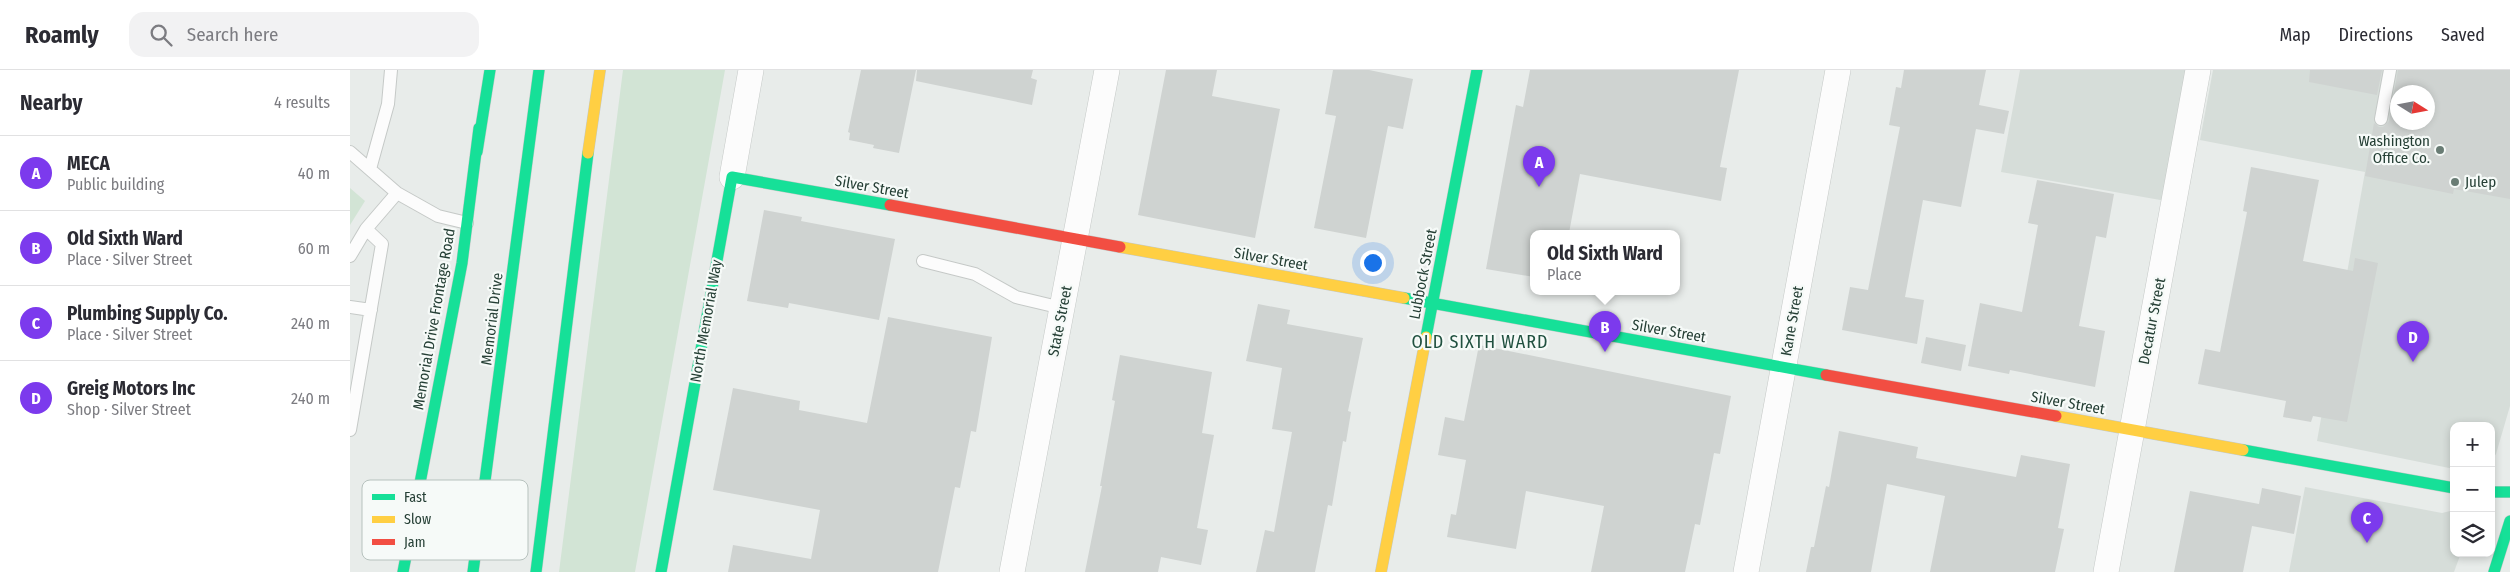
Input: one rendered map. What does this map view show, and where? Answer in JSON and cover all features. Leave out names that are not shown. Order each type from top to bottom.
[{"type":"street","name":"Memorial Drive Frontage Road","points":[[421,480],[462,263],[477,152],[482,70]]},
{"type":"street","points":[[477,152],[490,70]]},
{"type":"street","name":"Memorial Drive","points":[[485,480],[539,70]]},
{"type":"street","points":[[536,572],[575,250],[600,70]]},
{"type":"street","name":"North Memorial Way","points":[[661,572],[751,70]]},
{"type":"street","name":"State Street","points":[[1012,572],[1106,70]]},
{"type":"street","name":"Lubbock Street","points":[[1381,572],[1434,303],[1476,70]]},
{"type":"street","name":"Kane Street","points":[[1746,572],[1838,70]]},
{"type":"street","name":"Decatur Street","points":[[2106,572],[2198,70]]},
{"type":"street","name":"Silver Street","points":[[732,177],[2450,487]]},
{"type":"street","points":[[2495,492],[2510,492]]},
{"type":"street","points":[[2494,572],[2510,521]]},
{"type":"lane","points":[[370,169],[388,104],[391,70]]},
{"type":"lane","points":[[2380,119],[2390,70]]},
{"type":"lane","points":[[350,152],[396,192],[438,216],[467,223]]},
{"type":"lane","points":[[350,256],[366,229],[396,192]]},
{"type":"lane","points":[[350,430],[382,244],[366,229]]},
{"type":"lane","points":[[923,260],[975,274],[1016,297],[1062,308]]},
{"type":"lane","points":[[350,306],[371,310]]},
{"type":"shaded area","points":[[2020,70],[2189,70],[2166,201],[2001,172]]},
{"type":"shaded area","points":[[2213,70],[2510,70],[2510,406],[2495,455],[2495,422],[2450,422],[2450,468],[2317,441],[2365,172],[2200,140]]},
{"type":"shaded area","points":[[2305,487],[2442,513],[2450,511],[2450,557],[2460,557],[2454,572],[2289,572]]},
{"type":"green space","points":[[623,70],[725,70],[635,572],[559,572]]},
{"type":"green space","points":[[350,188],[365,201],[350,225]]},
{"type":"building","points":[[861,70],[916,70],[899,153],[873,148],[874,145],[849,140],[850,133],[848,132]]},
{"type":"building","points":[[917,70],[1033,70],[1031,78],[1037,80],[1032,105],[916,81]]},
{"type":"building","points":[[1166,70],[1217,70],[1212,96],[1280,109],[1255,238],[1138,215]]},
{"type":"building","points":[[1333,70],[1369,70],[1413,79],[1403,129],[1388,126],[1366,238],[1314,228],[1336,116],[1325,114]]},
{"type":"building","points":[[1530,70],[1739,70],[1720,167],[1727,168],[1721,201],[1580,174],[1570,230],[1530,230],[1530,276],[1486,269],[1516,105],[1523,107]]},
{"type":"building","points":[[1904,70],[1986,70],[1979,105],[2009,111],[2004,134],[1976,129],[1961,207],[1923,200],[1905,297],[1924,300],[1917,344],[1842,330],[1850,287],[1868,290],[1900,127],[1889,125],[1896,87],[1901,88]]},
{"type":"building","points":[[2310,70],[2382,70],[2377,95],[2309,82]]},
{"type":"building","name":"Washington Office Co.","points":[[2398,70],[2510,70],[2510,199],[2454,189],[2453,194],[2365,176],[2374,123],[2379,127],[2383,127],[2389,121],[2390,115],[2390,130],[2435,130],[2435,85],[2395,85]]},
{"type":"building","points":[[2251,167],[2319,180],[2303,261],[2353,271],[2355,258],[2378,263],[2347,422],[2313,416],[2311,422],[2283,417],[2286,401],[2198,384],[2205,349],[2220,352],[2247,212],[2243,211]]},
{"type":"building","points":[[2037,180],[2114,194],[2106,238],[2096,236],[2079,326],[2105,331],[2095,387],[2010,370],[2009,374],[1968,366],[1980,303],[2022,312],[2038,225],[2028,223]]},
{"type":"building","points":[[764,210],[802,217],[801,221],[895,239],[879,320],[789,303],[788,308],[747,301]]},
{"type":"building","points":[[1258,304],[1290,310],[1287,324],[1363,338],[1348,411],[1351,412],[1346,442],[1343,441],[1332,506],[1328,505],[1315,572],[1256,572],[1265,530],[1274,532],[1292,432],[1272,429],[1282,368],[1246,361]]},
{"type":"building","points":[[888,317],[992,337],[976,432],[971,431],[960,488],[955,487],[938,572],[728,572],[733,545],[811,559],[820,510],[713,490],[733,388],[800,401],[799,410],[867,423]]},
{"type":"building","points":[[1926,337],[1966,345],[1961,371],[1921,363]]},
{"type":"building","points":[[1479,345],[1731,396],[1720,454],[1714,453],[1700,525],[1695,524],[1685,572],[1591,572],[1604,506],[1526,491],[1516,549],[1447,537],[1451,514],[1456,515],[1466,460],[1438,455],[1445,417],[1464,421]]},
{"type":"building","points":[[1120,355],[1212,372],[1202,433],[1214,435],[1197,528],[1208,530],[1201,565],[1161,557],[1158,572],[1085,572],[1102,486],[1100,486],[1115,401],[1112,400]]},
{"type":"building","points":[[1839,431],[1918,447],[1916,458],[2016,477],[2021,455],[2070,464],[2058,528],[2064,529],[2055,572],[1930,572],[1945,496],[1887,484],[1871,572],[1806,572],[1811,547],[1814,547],[1826,486],[1829,487]]},
{"type":"building","points":[[2262,488],[2301,496],[2294,534],[2252,526],[2243,572],[2174,572],[2190,491],[2259,504]]},
{"type":"traffic: fast","points":[[477,152],[490,70]]},
{"type":"traffic: fast","points":[[485,480],[539,70]]},
{"type":"traffic: fast","points":[[1426,337],[1477,70]]},
{"type":"traffic: fast","points":[[421,480],[462,263],[479,128]]},
{"type":"traffic: fast","points":[[536,572],[588,153]]},
{"type":"traffic: fast","points":[[661,572],[732,177],[890,205]]},
{"type":"traffic: fast","points":[[1404,298],[1826,375]]},
{"type":"traffic: fast","points":[[2243,450],[2450,487]]},
{"type":"traffic: fast","points":[[2495,492],[2510,492]]},
{"type":"traffic: fast","points":[[2494,572],[2510,521]]},
{"type":"traffic: fast","points":[[403,572],[405,560]]},
{"type":"traffic: fast","points":[[473,572],[475,560]]},
{"type":"traffic: slow","points":[[588,153],[600,70]]},
{"type":"traffic: slow","points":[[1120,247],[1404,298]]},
{"type":"traffic: slow","points":[[1381,572],[1426,337]]},
{"type":"traffic: slow","points":[[2056,416],[2243,450]]},
{"type":"traffic: jam","points":[[890,205],[1120,247]]},
{"type":"traffic: jam","points":[[1826,375],[2056,416]]},
{"type":"place","name":"Washington Office Co.","points":[[2440,150]]},
{"type":"place","name":"Julep","points":[[2455,182]]},
{"type":"place","name":"MECA","points":[[1539,187]]},
{"type":"place","name":"Old Sixth Ward","points":[[1605,352]]},
{"type":"place","name":"Greig Motors Inc","points":[[2413,362]]},
{"type":"place","name":"Plumbing Supply Co.","points":[[2367,543]]},
{"type":"district","name":"OLD SIXTH WARD","points":[[1480,342]]}]
